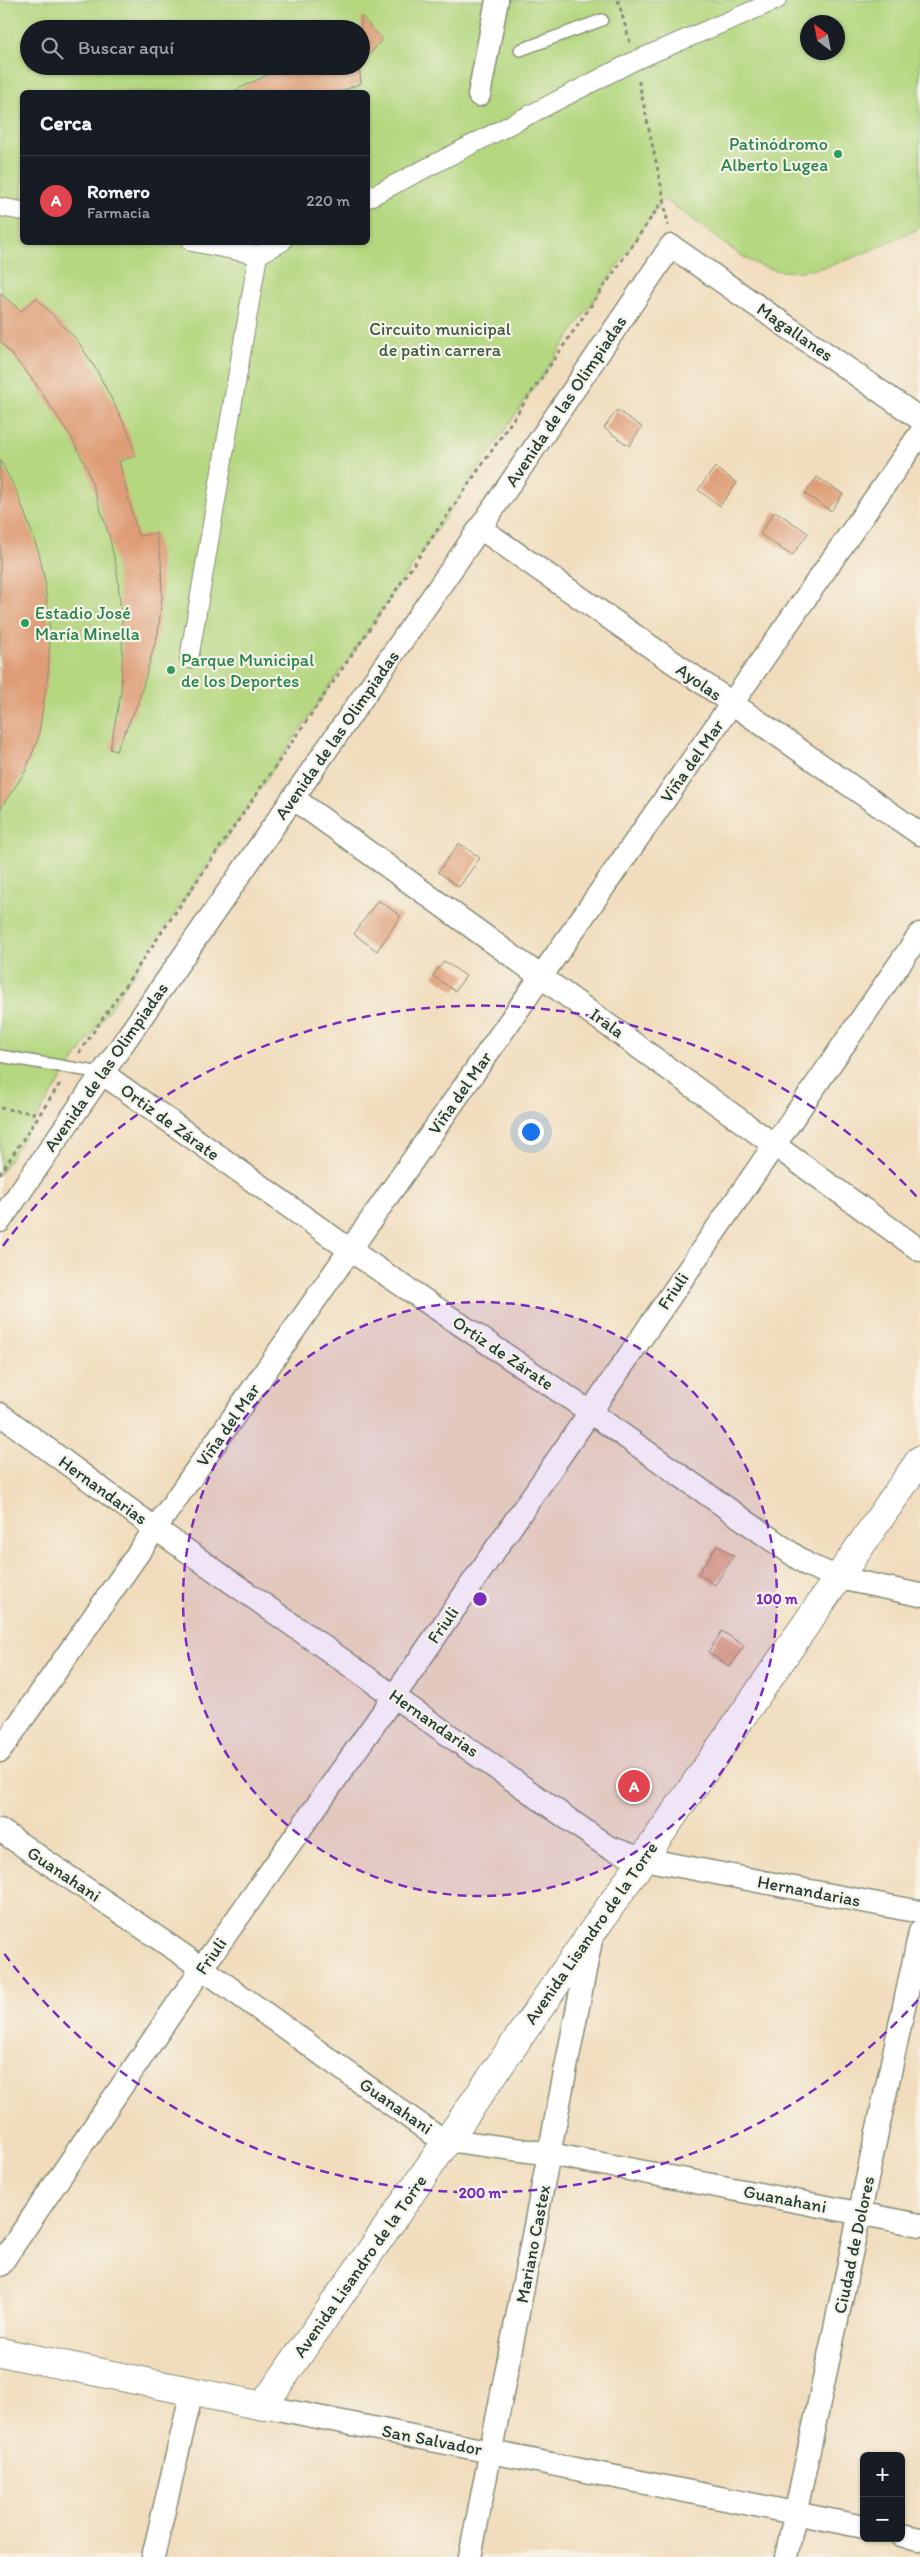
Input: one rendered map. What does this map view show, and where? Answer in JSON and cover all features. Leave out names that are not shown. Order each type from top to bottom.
[{"type":"street","points":[[478,95],[497,0]]},
{"type":"street","points":[[370,197],[634,61],[777,0]]},
{"type":"street","points":[[0,207],[20,211]]},
{"type":"street","points":[[207,245],[258,255],[276,245]]},
{"type":"street","name":"Magallanes","points":[[670,246],[920,419]]},
{"type":"street","name":"Avenida de las Olimpiadas","points":[[0,1221],[480,528],[670,246]]},
{"type":"street","points":[[189,659],[258,255]]},
{"type":"street","name":"Viña del Mar","points":[[0,1751],[920,434]]},
{"type":"street","name":"Ayolas","points":[[480,528],[920,834]]},
{"type":"street","name":"Irala","points":[[293,798],[920,1250]]},
{"type":"street","name":"Friuli","points":[[0,2265],[202,1968],[395,1695],[920,934]]},
{"type":"street","name":"Ortiz de Zárate","points":[[102,1073],[350,1250],[590,1412],[808,1565],[838,1578],[920,1595]]},
{"type":"street","name":"Hernandarias","points":[[0,1414],[156,1529],[395,1695],[608,1847],[643,1859],[920,1912]]},
{"type":"street","name":"Avenida Lisandro de la Torre","points":[[263,2406],[920,1460]]},
{"type":"street","name":"Guanahani","points":[[0,1830],[202,1968],[430,2132],[448,2140],[550,2154],[920,2225]]},
{"type":"street","name":"Mariano Castex","points":[[470,2557],[593,1930]]},
{"type":"street","name":"Ciudad de Dolores","points":[[786,2557],[862,2214],[920,1932]]},
{"type":"street","name":"San Salvador","points":[[0,2352],[860,2526]]},
{"type":"street","points":[[153,2557],[192,2391]]},
{"type":"street","points":[[905,2536],[920,2539]]},
{"type":"lane","points":[[520,50],[602,20]]},
{"type":"lane","points":[[0,1056],[102,1073]]},
{"type":"path","points":[[618,0],[634,61],[664,199],[670,246]]},
{"type":"path","points":[[0,1174],[69,1068],[664,199]]},
{"type":"path","points":[[0,1108],[40,1114]]},
{"type":"green space","name":"Parque Municipal de los Deportes","points":[[0,0],[920,0],[920,228],[836,264],[792,271],[771,269],[751,261],[729,247],[663,199],[69,1068],[0,1174]]},
{"type":"building","points":[[370,26],[382,39],[370,54]]},
{"type":"building","points":[[267,75],[360,75],[361,83],[345,90],[236,90]]},
{"type":"building","points":[[0,293],[21,311],[36,298],[77,340],[97,371],[128,431],[136,456],[119,461],[138,536],[156,533],[161,561],[162,597],[158,633],[138,703],[116,751],[110,749],[121,692],[123,633],[117,571],[109,535],[87,468],[71,437],[33,380],[0,341]]},
{"type":"building","points":[[617,410],[642,427],[629,446],[604,428]]},
{"type":"building","name":"Estadio José María Minella","points":[[0,460],[17,492],[39,553],[45,581],[50,636],[48,674],[38,739],[25,772],[0,809]]},
{"type":"building","points":[[715,467],[737,483],[720,506],[698,490]]},
{"type":"building","points":[[817,477],[843,494],[831,511],[805,494]]},
{"type":"building","points":[[775,511],[808,533],[792,556],[760,534]]},
{"type":"building","points":[[459,843],[480,858],[459,887],[438,872]]},
{"type":"building","points":[[378,900],[401,916],[377,951],[354,934]]},
{"type":"building","points":[[444,961],[466,976],[455,991],[433,976]]},
{"type":"building","points":[[717,1545],[734,1556],[715,1585],[698,1574]]},
{"type":"building","points":[[722,1631],[744,1646],[730,1667],[708,1652]]},
{"type":"place","name":"Patinódromo Alberto Lugea","points":[[838,154]]},
{"type":"place","name":"Estadio José María Minella","points":[[25,623]]},
{"type":"place","name":"Parque Municipal de los Deportes","points":[[171,670]]},
{"type":"place","name":"Romero","points":[[634,1786]]},
{"type":"park label","name":"Circuito municipal de patin carrera","points":[[440,339]]}]
